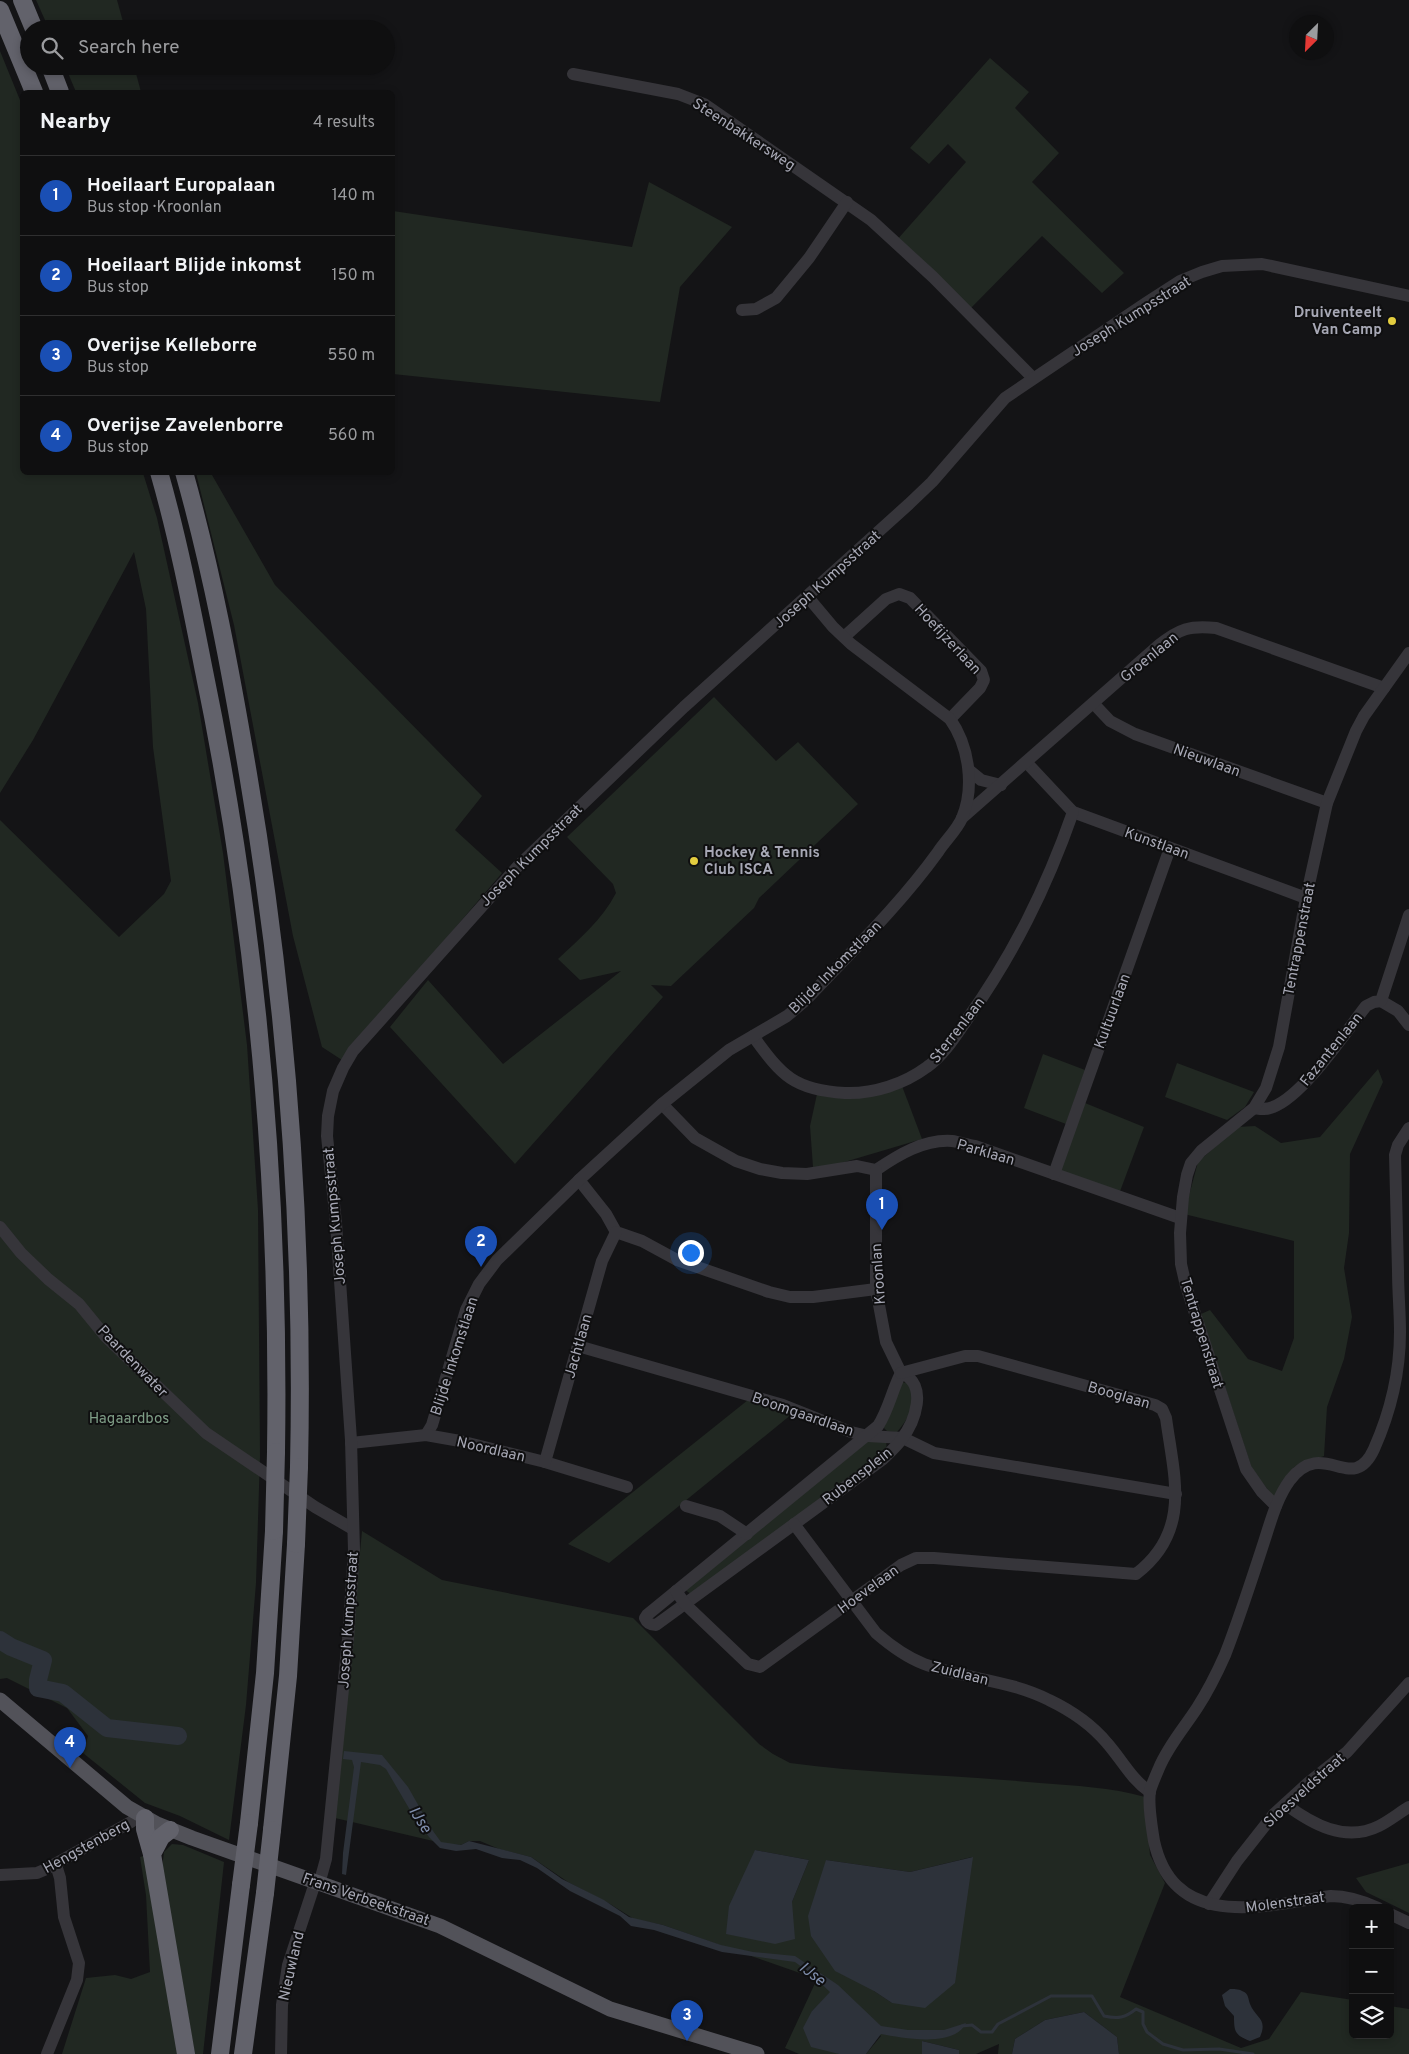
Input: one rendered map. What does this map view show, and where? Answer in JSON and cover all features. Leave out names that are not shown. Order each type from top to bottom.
[{"type":"highway","points":[[22,0],[30,20]]},
{"type":"highway","points":[[0,10],[20,58]]},
{"type":"highway","points":[[27,75],[33,90]]},
{"type":"highway","points":[[53,75],[59,90]]},
{"type":"highway","points":[[160,475],[191,606],[217,733],[240,867],[256,991],[269,1141],[276,1267],[274,1531],[265,1673],[249,1823],[220,2054]]},
{"type":"highway","points":[[185,475],[214,597],[240,726],[264,866],[279,989],[293,1138],[299,1268],[301,1382],[299,1467],[288,1676],[265,1893],[243,2054]]},
{"type":"highway","points":[[143,1816],[152,1854],[186,2054]]},
{"type":"highway","points":[[152,1854],[161,1836],[170,1830]]},
{"type":"main road","name":"Frans Verbeekstraat","points":[[0,1700],[112,1796],[143,1816],[170,1830],[440,1926],[610,2009],[757,2054]]},
{"type":"street","name":"Steenbakkersweg","points":[[574,74],[678,94],[704,104],[871,220],[933,277],[1033,378]]},
{"type":"street","points":[[742,310],[756,309],[776,298],[809,258],[847,202]]},
{"type":"street","name":"Joseph Kumpsstraat","points":[[318,1882],[326,1859],[346,1659],[354,1550],[351,1443],[336,1223],[327,1136],[328,1116],[333,1091],[353,1051],[375,1024],[519,865],[677,713],[932,482],[1005,398],[1180,281],[1222,266],[1242,264],[1269,265],[1409,296]]},
{"type":"street","name":"Hoefijzerlaan","points":[[844,637],[886,599],[899,594],[910,598],[981,671],[984,680],[980,688],[950,719]]},
{"type":"street","name":"Blijde Inkomstlaan","points":[[426,1436],[435,1416],[466,1310],[479,1284],[496,1260],[662,1104],[729,1050],[787,1016],[812,993],[916,883],[962,819],[968,798],[970,771],[956,727],[950,719],[844,637],[807,596]]},
{"type":"street","name":"Groenlaan","points":[[962,819],[1173,634],[1186,628],[1200,626],[1216,628],[1384,688]]},
{"type":"street","name":"Tentrappenstraat","points":[[1276,1506],[1262,1492],[1246,1469],[1186,1286],[1182,1264],[1180,1218],[1186,1182],[1192,1163],[1201,1150],[1254,1108],[1266,1088],[1279,1047],[1306,898],[1327,803],[1356,731],[1409,653]]},
{"type":"street","name":"Nieuwlaan","points":[[1094,704],[1110,721],[1135,734],[1327,803]]},
{"type":"street","name":"Kunstlaan","points":[[1026,762],[1072,812],[1306,898]]},
{"type":"street","points":[[970,771],[981,780],[1000,785]]},
{"type":"street","name":"Sterrenlaan","points":[[753,1036],[775,1066],[787,1077],[803,1085],[826,1091],[850,1093],[875,1091],[904,1080],[928,1067],[945,1050],[988,991],[1019,939],[1041,896],[1072,812]]},
{"type":"street","name":"Kultuurlaan","points":[[1054,1174],[1170,848]]},
{"type":"street","points":[[1409,915],[1381,1001],[1398,1011],[1409,1025]]},
{"type":"street","name":"Fazantenlaan","points":[[1254,1108],[1264,1110],[1274,1107],[1293,1094],[1310,1077],[1366,1006],[1381,1001]]},
{"type":"street","points":[[662,1104],[678,1122],[701,1142],[736,1161],[760,1169],[782,1173],[807,1174],[857,1166],[876,1170]]},
{"type":"street","points":[[1150,1792],[1167,1751],[1212,1684],[1236,1625],[1276,1506],[1290,1480],[1305,1467],[1318,1462],[1329,1463],[1348,1469],[1360,1468],[1366,1463],[1384,1425],[1392,1398],[1400,1333],[1395,1155],[1398,1145],[1409,1128]]},
{"type":"street","name":"Parklaan","points":[[876,1170],[898,1155],[935,1142],[952,1141],[975,1146],[1180,1218]]},
{"type":"street","name":"Kroonlan","points":[[876,1170],[876,1289],[886,1342],[901,1373]]},
{"type":"street","points":[[579,1180],[606,1214],[616,1232],[642,1241],[677,1260],[769,1292],[790,1297],[813,1297],[876,1289]]},
{"type":"street","name":"Paardenwater","points":[[0,1227],[21,1253],[48,1280],[79,1304],[106,1337],[206,1433],[315,1507],[353,1529]]},
{"type":"street","name":"Jachtlaan","points":[[545,1462],[602,1261],[616,1232]]},
{"type":"street","name":"Boomgaardlaan","points":[[578,1346],[783,1405],[851,1432],[868,1436],[902,1438],[934,1453],[1176,1494]]},
{"type":"street","name":"Booglaan","points":[[901,1373],[965,1356],[978,1356],[1155,1405],[1162,1409],[1166,1418],[1176,1494],[1174,1517],[1164,1543],[1144,1568],[1136,1574]]},
{"type":"street","name":"Rubensplein","points":[[901,1373],[910,1376],[915,1383],[917,1393],[915,1412],[902,1438],[882,1460],[656,1625],[647,1622],[645,1618],[647,1615],[868,1436],[884,1418],[901,1373]]},
{"type":"street","name":"Noordlaan","points":[[351,1443],[426,1436],[460,1441],[545,1462],[627,1487]]},
{"type":"street","points":[[686,1506],[720,1516],[746,1534]]},
{"type":"street","name":"Zuidlaan","points":[[794,1524],[876,1633],[893,1648],[923,1664],[1015,1686],[1064,1708],[1107,1742],[1133,1778],[1150,1792]]},
{"type":"street","name":"Hoevelaan","points":[[676,1591],[685,1604],[748,1664],[760,1667],[901,1565],[916,1558],[1136,1574]]},
{"type":"street","name":"Sloesveldstraat","points":[[1208,1904],[1257,1833],[1308,1782],[1347,1752],[1409,1683]]},
{"type":"street","name":"Molenstraat","points":[[1150,1792],[1153,1836],[1163,1869],[1176,1886],[1191,1896],[1208,1904],[1234,1908],[1252,1908],[1331,1896],[1359,1900],[1368,1904]]},
{"type":"street","points":[[1285,1804],[1308,1821],[1326,1829],[1344,1832],[1363,1831],[1378,1826],[1409,1807]]},
{"type":"street","name":"Hengstenberg","points":[[0,1875],[36,1873],[143,1816]]},
{"type":"street","points":[[47,2054],[77,1980],[79,1963],[64,1917],[60,1878],[56,1864]]},
{"type":"street","name":"Nieuwland","points":[[281,2054],[282,2005],[288,1965],[313,1889],[318,1882]]},
{"type":"street","points":[[1394,1916],[1409,1923]]},
{"type":"green space","points":[[36,0],[117,0],[123,20],[45,20]]},
{"type":"green space","name":"Hagaardbos","points":[[0,51],[20,100],[20,475],[144,475],[157,518],[198,703],[223,853],[247,1045],[258,1210],[260,1456],[256,1583],[246,1705],[229,1840],[180,1816],[145,1803],[83,1753],[88,1736],[67,1708],[7,1678],[0,1679],[0,820],[119,937],[164,894],[171,881],[153,747],[146,609],[134,552],[33,740],[0,793]]},
{"type":"green space","points":[[990,58],[1029,92],[1015,108],[1059,153],[1032,182],[1124,273],[1102,293],[1042,236],[969,310],[896,241],[966,162],[948,144],[929,164],[910,148]]},
{"type":"green space","points":[[69,75],[136,75],[140,90],[75,90]]},
{"type":"green space","points":[[649,182],[732,227],[680,287],[660,402],[395,374],[395,211],[632,247]]},
{"type":"green space","points":[[196,475],[212,475],[275,585],[482,796],[455,830],[502,873],[342,1060],[322,1047],[293,936],[234,625]]},
{"type":"green space","name":"Hockey & Tennis Club ISCA","points":[[714,697],[776,761],[798,742],[858,804],[759,898],[754,908],[671,986],[651,985],[663,997],[515,1164],[390,1027],[428,980],[503,1064],[621,971],[580,980],[558,959],[597,920],[616,893],[613,884],[567,837]]},
{"type":"green space","points":[[1043,1054],[1085,1070],[1066,1124],[1024,1108]]},
{"type":"green space","points":[[1177,1063],[1254,1092],[1245,1107],[1227,1120],[1165,1097]]},
{"type":"green space","points":[[1378,1069],[1383,1082],[1350,1154],[1349,1233],[1344,1268],[1352,1317],[1344,1359],[1327,1407],[1324,1456],[1294,1467],[1275,1499],[1252,1469],[1201,1314],[1210,1310],[1248,1359],[1282,1371],[1294,1338],[1294,1241],[1184,1214],[1198,1162],[1237,1127],[1255,1126],[1281,1143],[1320,1137]]},
{"type":"green space","points":[[902,1086],[922,1139],[831,1166],[813,1167],[810,1126],[817,1094]]},
{"type":"green space","points":[[1085,1103],[1144,1127],[1119,1194],[1060,1171]]},
{"type":"green space","points":[[900,1382],[908,1383],[913,1396],[913,1403],[909,1415],[897,1432],[887,1431],[883,1427]]},
{"type":"green space","points":[[748,1400],[792,1414],[609,1563],[568,1544]]},
{"type":"green space","points":[[886,1441],[887,1451],[692,1595],[684,1589],[867,1442]]},
{"type":"green space","points":[[362,1531],[442,1580],[633,1618],[759,1744],[790,1763],[852,1770],[1093,1787],[1145,1797],[1150,1855],[1165,1883],[1120,1997],[1241,2048],[1269,2039],[1301,1992],[1349,1999],[1349,2039],[1394,2039],[1394,2007],[1409,2009],[1409,2054],[1119,2054],[1117,2037],[1084,2012],[1045,2020],[1015,2039],[1012,2054],[998,2054],[999,2044],[976,2054],[959,2054],[959,2050],[922,2041],[922,2054],[866,2054],[881,2036],[834,1989],[812,2011],[835,2052],[839,2054],[799,2054],[785,2048],[817,1979],[663,1925],[634,1919],[568,1882],[531,1857],[499,1849],[480,1841],[469,1841],[461,1845],[446,1844],[335,1818]],"holes":[[[755,1850],[809,1860],[792,1902]],[[972,1857],[892,2003],[874,1991],[826,1860],[910,1872]]]},
{"type":"green space","points":[[172,1844],[183,1845],[224,1862],[203,2054],[195,2054],[162,1868],[164,1852]]},
{"type":"green space","points":[[147,1855],[179,2054],[62,2054],[86,1978],[115,1975],[131,1979],[150,1972],[146,1895],[140,1857]]},
{"type":"green space","points":[[1409,1863],[1409,1913],[1394,1904],[1366,1892],[1356,1878]]},
{"type":"water","points":[[344,1751],[382,1755],[408,1787],[441,1842],[461,1845],[469,1841],[531,1857],[562,1879],[604,1900],[629,1917],[663,1925],[721,1945],[753,1952],[795,1956],[838,1985],[881,2026],[908,2030],[944,2030],[966,2023],[960,2031],[940,2039],[914,2039],[881,2034],[866,2054],[839,2054],[811,2047],[803,2028],[812,2011],[830,1992],[795,1962],[722,1952],[654,1930],[631,1926],[620,1916],[570,1891],[537,1868],[520,1860],[502,1858],[476,1849],[456,1851],[440,1848],[429,1837],[410,1810],[386,1769],[380,1765],[361,1762],[346,1875],[342,1874],[354,1767],[352,1760],[343,1759]]},
{"type":"water","points":[[755,1850],[809,1860],[792,1902],[795,1939],[775,1944],[726,1934],[729,1906]]},
{"type":"water","points":[[973,1857],[955,1983],[925,2008],[892,2003],[874,1991],[835,1971],[811,1936],[808,1916],[826,1860],[910,1872]]},
{"type":"water","points":[[1230,1989],[1239,1990],[1247,1995],[1252,2009],[1262,2022],[1263,2026],[1260,2037],[1250,2041],[1241,2037],[1236,2032],[1234,2016],[1225,2006],[1222,1995]]},
{"type":"water","points":[[1084,2012],[1117,2037],[1119,2054],[1012,2054],[1015,2039],[1045,2020]]},
{"type":"water","points":[[922,2041],[959,2050],[959,2054],[922,2054]]},
{"type":"waterway","name":"IJse","points":[[0,1640],[11,1647],[43,1660],[38,1688],[63,1693],[107,1728],[178,1736]]},
{"type":"waterway","name":"IJse","points":[[962,2026],[972,2025],[981,2032],[992,2032],[998,2024],[1051,1996],[1092,1996],[1104,2016],[1121,2017],[1136,2009],[1143,2012],[1143,2024],[1147,2032],[1163,2044],[1183,2050],[1219,2049],[1253,2054]]},
{"type":"place","name":"Druiventeelt Van Camp","points":[[1392,321]]},
{"type":"place","name":"Hockey & Tennis Club ISCA","points":[[694,861]]},
{"type":"place","name":"Hoeilaart Europalaan","points":[[882,1230]]},
{"type":"place","name":"Hoeilaart Blijde inkomst","points":[[481,1267]]},
{"type":"place","name":"Overijse Zavelenborre","points":[[70,1768]]},
{"type":"place","name":"Overijse Kelleborre","points":[[687,2041]]}]
